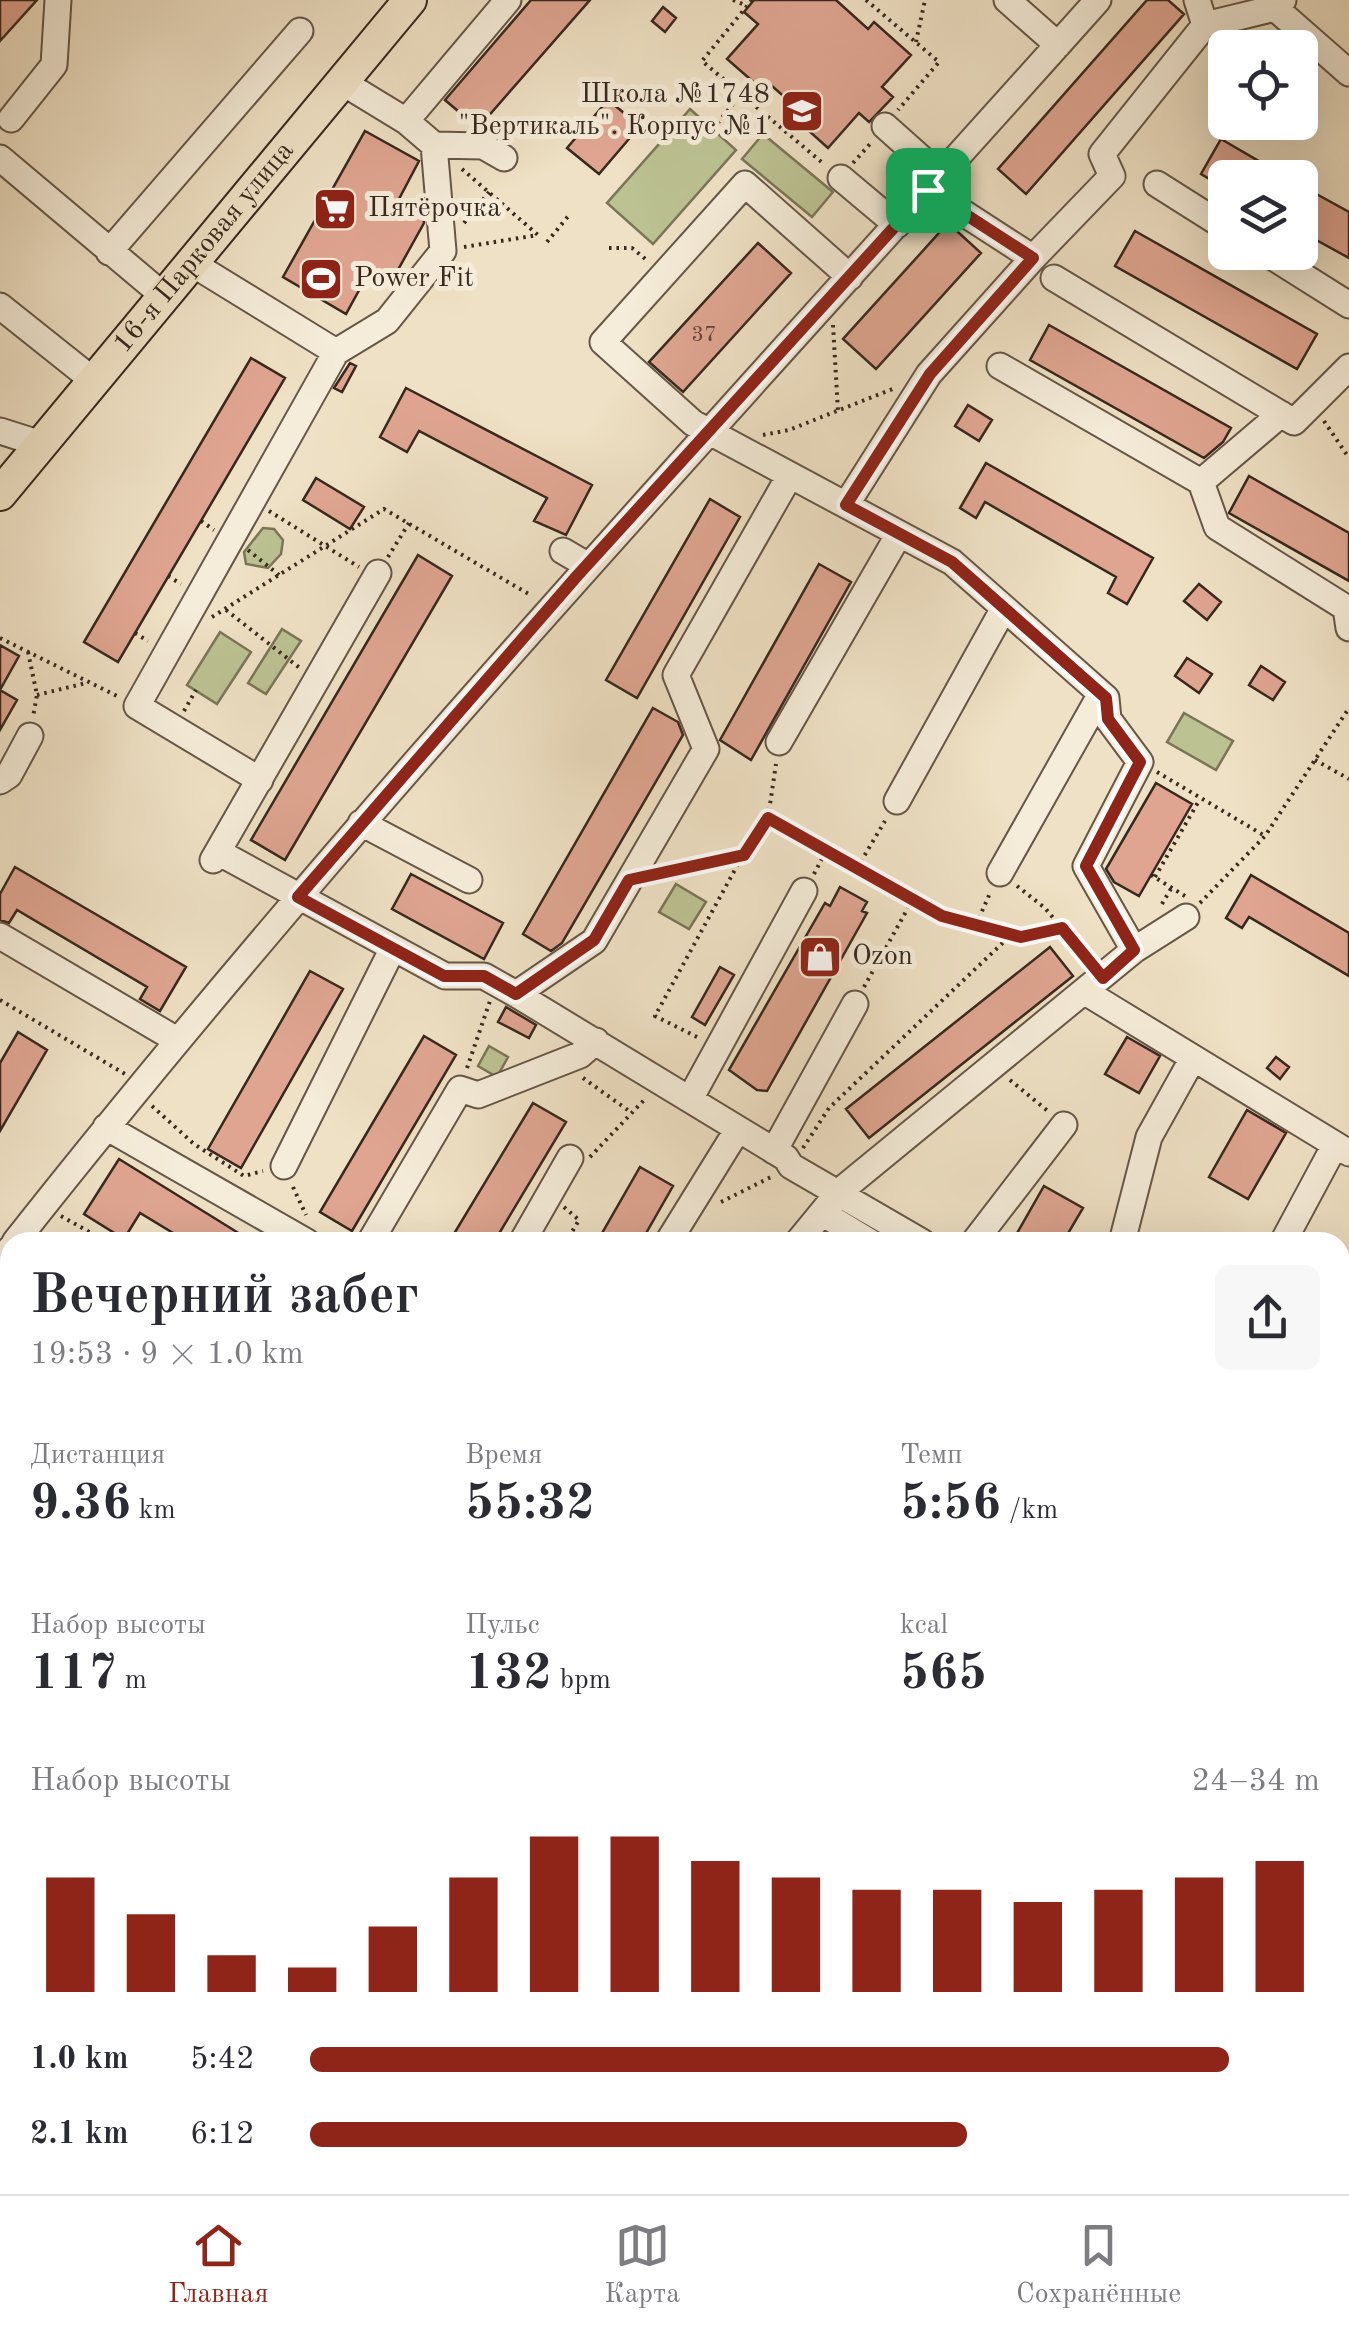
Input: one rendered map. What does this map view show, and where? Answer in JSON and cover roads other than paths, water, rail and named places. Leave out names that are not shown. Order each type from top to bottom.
[{"type":"main road","name":"16-я Парковая улица","points":[[0,494],[410,0]]},
{"type":"lane","points":[[10,119],[54,65],[58,0]]},
{"type":"lane","points":[[406,121],[508,0]]},
{"type":"lane","points":[[1007,0],[1058,46]]},
{"type":"lane","points":[[23,1232],[176,1040],[361,822],[588,565],[720,437],[850,277],[1098,0]]},
{"type":"lane","points":[[1197,0],[1205,26]]},
{"type":"lane","points":[[846,505],[957,338],[1112,176],[1102,154],[1205,26],[1279,4],[1349,73]]},
{"type":"lane","points":[[109,252],[300,31]]},
{"type":"lane","points":[[342,82],[406,121],[434,145],[483,146],[504,158]]},
{"type":"lane","points":[[884,126],[934,183],[1033,258]]},
{"type":"lane","points":[[260,780],[137,706],[336,352],[387,321],[443,250],[434,145]]},
{"type":"lane","points":[[0,158],[165,297]]},
{"type":"lane","points":[[840,178],[897,225]]},
{"type":"lane","points":[[850,277],[745,184],[603,342],[693,423],[952,562],[1106,698],[1108,719],[1140,762],[1086,866],[1134,950]]},
{"type":"lane","points":[[1157,184],[1208,216]]},
{"type":"lane","points":[[193,264],[230,292],[336,352]]},
{"type":"lane","points":[[1294,270],[1349,305]]},
{"type":"lane","points":[[1054,278],[1294,422],[1349,367]]},
{"type":"lane","points":[[0,306],[94,381]]},
{"type":"lane","points":[[1000,366],[1202,482],[1218,527],[1346,608],[1349,628]]},
{"type":"lane","points":[[1202,482],[1281,414]]},
{"type":"lane","points":[[0,431],[41,444]]},
{"type":"lane","points":[[506,988],[594,940],[706,749],[676,675],[790,475]]},
{"type":"lane","points":[[779,742],[899,534]]},
{"type":"lane","points":[[562,552],[588,565]]},
{"type":"lane","points":[[378,572],[216,856],[444,976],[484,976],[905,1232]]},
{"type":"lane","points":[[897,801],[1004,608]]},
{"type":"lane","points":[[1000,873],[1101,694]]},
{"type":"lane","points":[[0,781],[9,775],[30,736]]},
{"type":"lane","points":[[361,822],[469,880]]},
{"type":"lane","points":[[690,1100],[804,891]]},
{"type":"lane","points":[[806,1232],[839,1192],[1134,950],[1186,917]]},
{"type":"lane","points":[[0,936],[176,1040]]},
{"type":"lane","points":[[284,1166],[393,948]]},
{"type":"lane","points":[[1095,985],[1193,1058],[1342,1149],[1288,1232]]},
{"type":"lane","points":[[782,1159],[855,1004]]},
{"type":"lane","points":[[376,1232],[460,1089],[478,1094],[580,1055],[596,1041]]},
{"type":"lane","points":[[1125,1232],[1149,1137],[1193,1058]]},
{"type":"lane","points":[[982,1232],[1064,1125]]},
{"type":"lane","points":[[106,1127],[288,1232]]},
{"type":"lane","points":[[674,1232],[738,1129]]},
{"type":"lane","points":[[528,1232],[570,1158]]},
{"type":"lane","points":[[822,1213],[853,1232]]},
{"type":"place","name":"Школа №1748 \"Вертикаль\". Корпус №1","points":[[802,111]]},
{"type":"place","name":"Пятёрочка","points":[[335,209]]},
{"type":"place","name":"Power Fit","points":[[321,279]]},
{"type":"place","name":"Ozon","points":[[820,957]]}]
